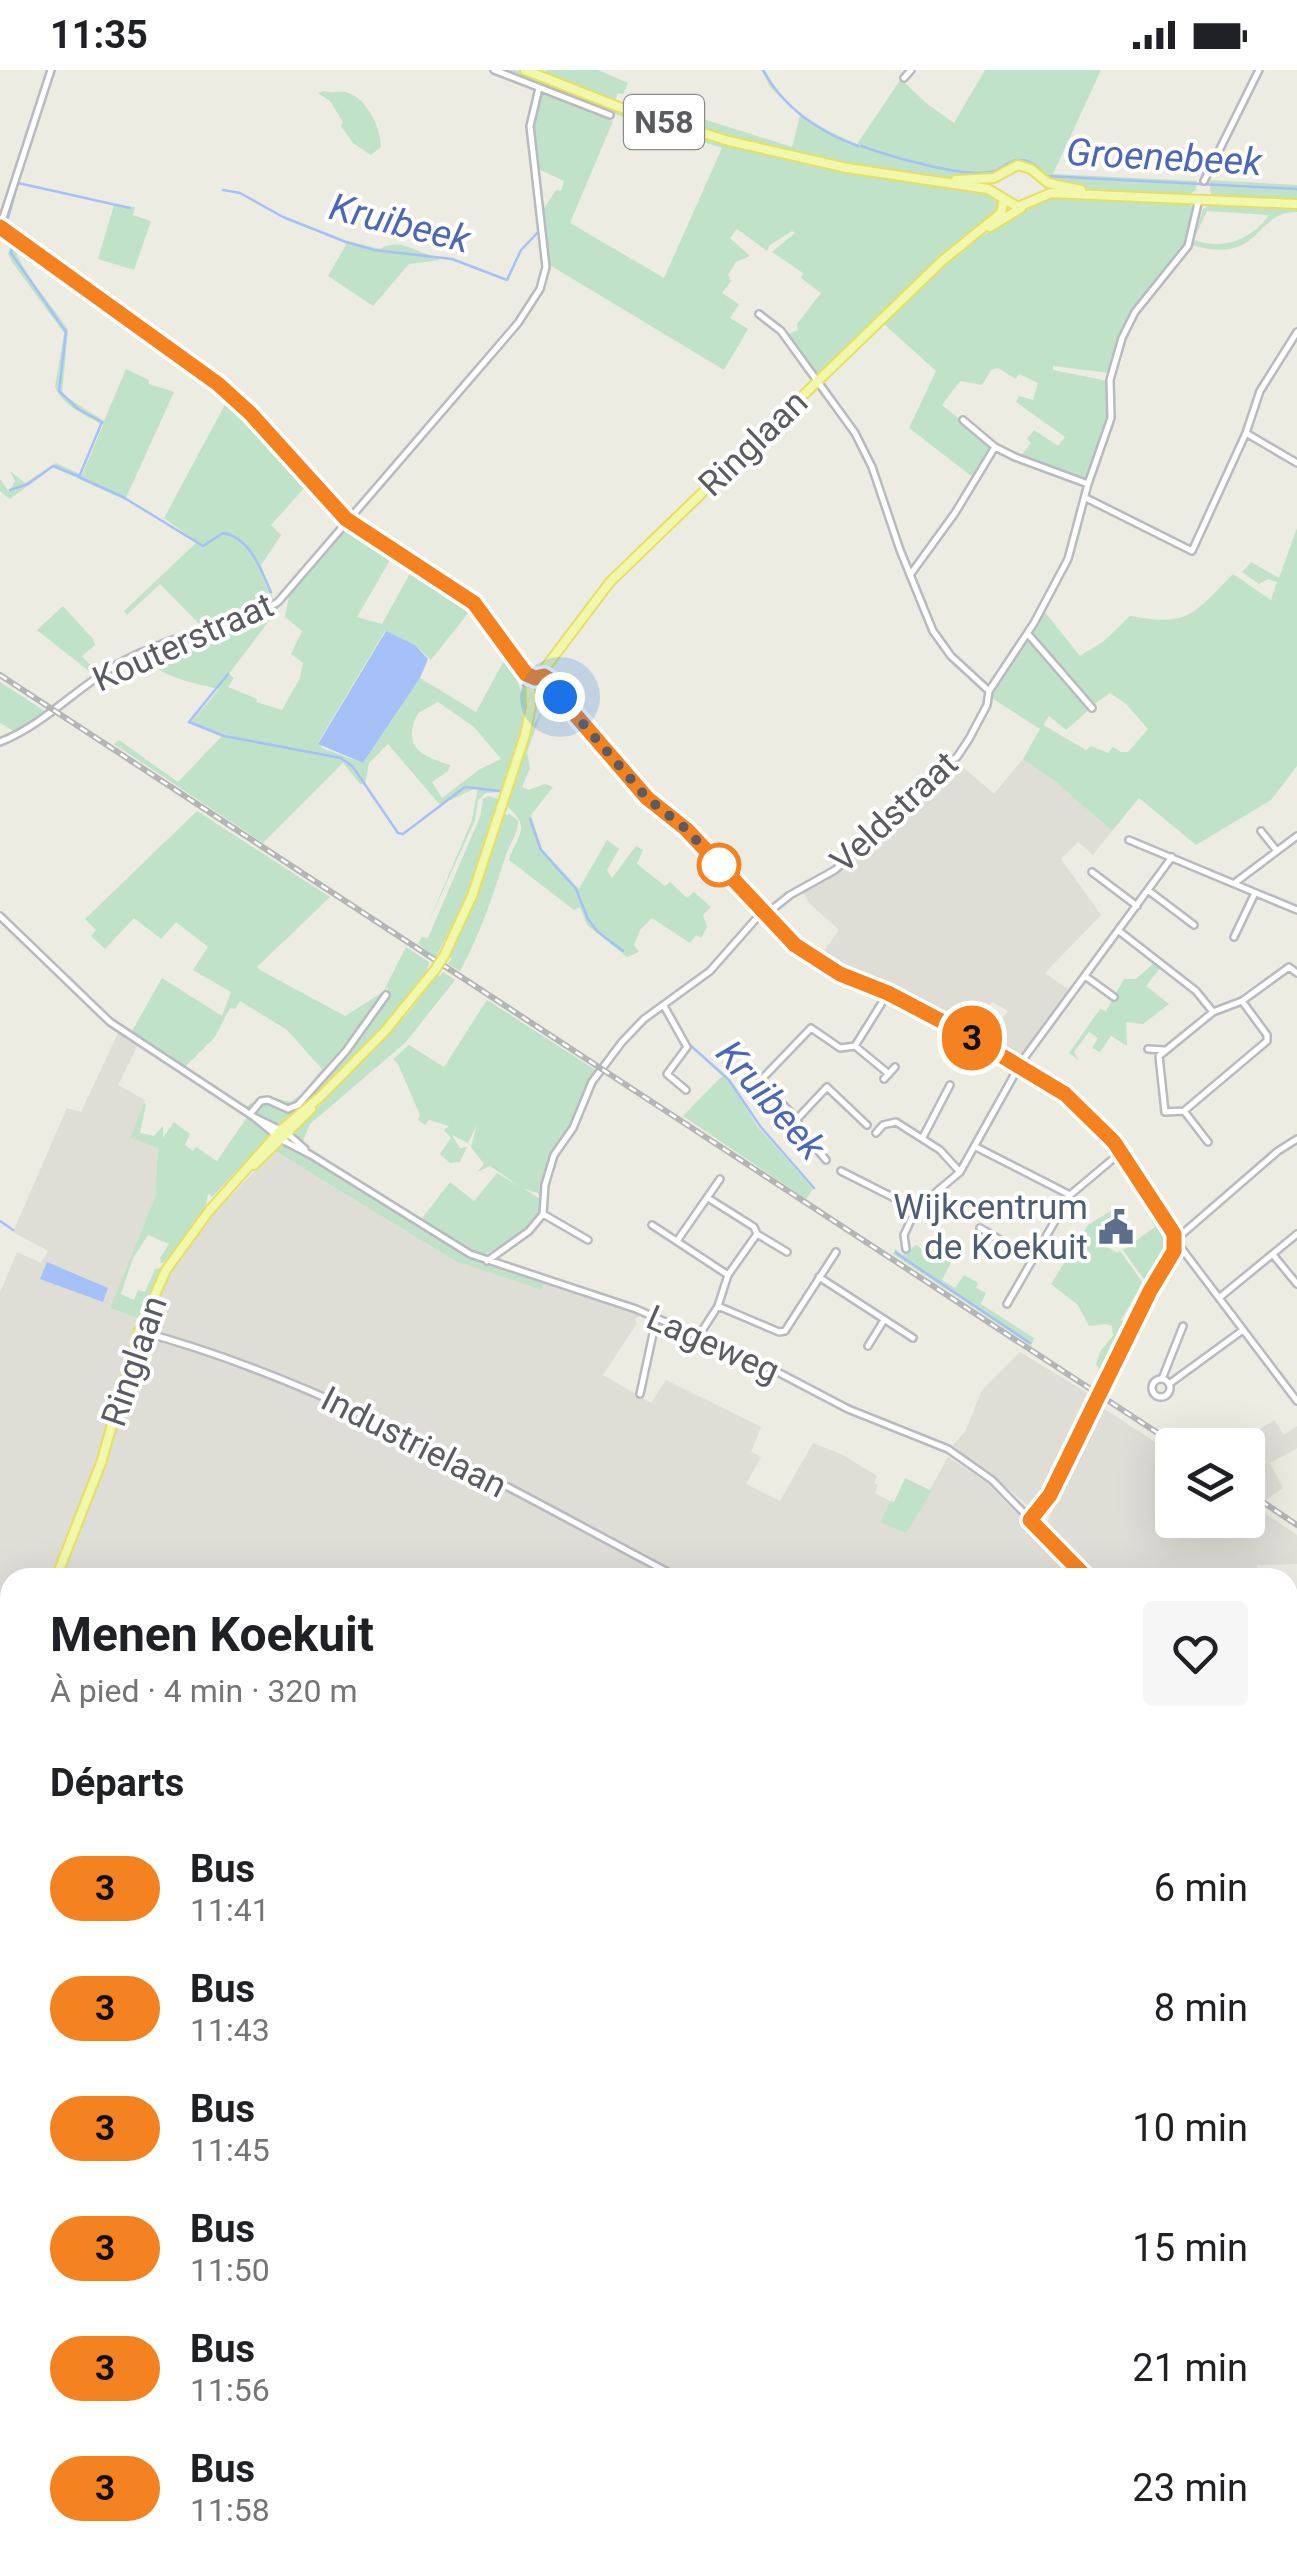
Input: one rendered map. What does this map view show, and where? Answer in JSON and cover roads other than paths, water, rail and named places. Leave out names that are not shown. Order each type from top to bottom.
[{"type":"main road","name":"N58","points":[[525,70],[619,107],[729,140],[847,168],[988,189],[1002,198]]},
{"type":"main road","points":[[1115,195],[1052,184],[1025,166],[1005,171],[999,183],[1002,198],[1018,207],[1051,193],[1297,204]]},
{"type":"main road","name":"N58","points":[[926,180],[988,179],[1005,171]]},
{"type":"main road","points":[[1030,204],[1040,188],[1039,178]]},
{"type":"main road","name":"Ringlaan","points":[[60,1568],[101,1463],[139,1331],[160,1282],[190,1233],[251,1166],[386,1032],[444,956],[472,896],[525,735],[530,692],[537,677],[610,582],[953,251],[1001,213],[1002,198]]},
{"type":"main road","name":"Ringlaan","points":[[953,251],[1030,204]]},
{"type":"main road","name":"Ringlaan","points":[[525,735],[548,699],[564,643]]},
{"type":"main road","points":[[537,677],[553,683]]},
{"type":"main road","points":[[530,692],[536,700],[548,699]]},
{"type":"street","points":[[51,70],[0,227],[218,384],[250,413],[346,519],[455,588],[479,608],[530,692]]},
{"type":"street","points":[[494,70],[610,115]]},
{"type":"street","points":[[904,78],[911,70]]},
{"type":"street","points":[[1204,181],[1259,70]]},
{"type":"street","name":"Kouterstraat","points":[[0,742],[24,731],[121,662],[266,609],[286,595],[346,519],[506,338],[529,309],[546,267],[530,126],[539,88]]},
{"type":"street","name":"Veldstraat","points":[[543,1214],[550,1165],[573,1128],[592,1082],[630,1032],[710,971],[763,913],[835,870],[934,773],[957,757],[983,714],[989,690],[1028,634],[1068,559],[1088,484],[1112,418],[1110,380],[1126,326],[1190,242],[1200,199]]},
{"type":"street","points":[[759,314],[781,331],[863,447],[930,625],[944,648],[989,690]]},
{"type":"street","points":[[1086,498],[1192,551],[1270,374],[1297,332]]},
{"type":"street","points":[[963,420],[996,447],[1088,484]]},
{"type":"street","points":[[1246,433],[1297,463]]},
{"type":"street","points":[[910,575],[946,527],[996,447]]},
{"type":"street","points":[[1028,634],[1092,708]]},
{"type":"street","points":[[513,660],[537,677]]},
{"type":"street","points":[[553,683],[647,798],[686,829],[795,945],[822,964],[888,993],[1021,1066],[1083,1109],[1121,1152],[1177,1234],[1178,1250],[1220,1298],[1297,1402]]},
{"type":"street","points":[[548,699],[557,702],[589,731]]},
{"type":"street","points":[[1261,831],[1277,851]]},
{"type":"street","points":[[1235,884],[1297,836]]},
{"type":"street","points":[[1129,840],[1297,910]]},
{"type":"street","points":[[906,1250],[904,1236],[916,1210],[960,1172],[1021,1066],[1172,857]]},
{"type":"street","points":[[1244,887],[1250,871]]},
{"type":"street","points":[[1092,872],[1138,906]]},
{"type":"street","points":[[1149,891],[1194,925]]},
{"type":"street","points":[[1234,937],[1255,892]]},
{"type":"street","name":"Lageweg","points":[[0,916],[89,1005],[418,1222],[486,1260],[604,1296],[768,1367],[848,1409],[952,1451],[992,1480],[1077,1568]]},
{"type":"street","points":[[1119,931],[1190,984],[1214,1012]]},
{"type":"street","points":[[1242,1001],[1266,1041],[1184,1111],[1162,1114],[1159,1056],[1164,1050],[1214,1012],[1242,1001],[1289,967],[1297,973]]},
{"type":"street","points":[[1085,976],[1114,997]]},
{"type":"street","points":[[855,1046],[888,993]]},
{"type":"street","points":[[252,1116],[262,1101],[288,1109],[298,1104],[346,1050],[386,995]]},
{"type":"street","points":[[664,1006],[687,1048],[667,1074],[686,1090]]},
{"type":"street","points":[[826,1160],[797,1119],[760,1081],[811,1028],[840,1048],[855,1046]]},
{"type":"street","points":[[855,1046],[886,1077],[895,1068]]},
{"type":"street","points":[[1148,1049],[1164,1050]]},
{"type":"street","points":[[923,1137],[950,1085]]},
{"type":"street","points":[[797,1119],[826,1087],[867,1125]]},
{"type":"street","points":[[1184,1111],[1208,1142]]},
{"type":"street","points":[[876,1133],[883,1125],[896,1122],[940,1150],[960,1172]]},
{"type":"street","points":[[1177,1234],[1297,1139]]},
{"type":"street","points":[[976,1148],[1070,1196]]},
{"type":"street","points":[[1007,1304],[1070,1196],[1121,1152]]},
{"type":"street","points":[[840,1171],[916,1210]]},
{"type":"street","points":[[677,1241],[720,1179]]},
{"type":"street","points":[[708,1198],[788,1252]]},
{"type":"street","points":[[486,1260],[529,1231],[543,1214],[588,1240]]},
{"type":"street","points":[[652,1225],[728,1274]]},
{"type":"street","points":[[980,1228],[1032,1259]]},
{"type":"street","points":[[698,1337],[718,1306],[728,1274],[757,1234]]},
{"type":"street","points":[[1030,1520],[1050,1495],[1150,1291],[1178,1250],[1177,1234]]},
{"type":"street","points":[[1220,1298],[1297,1234]]},
{"type":"street","points":[[718,1306],[782,1332],[836,1252]]},
{"type":"street","points":[[1274,1255],[1297,1284]]},
{"type":"street","points":[[819,1277],[913,1338]]},
{"type":"street","points":[[640,1394],[656,1320]]},
{"type":"street","points":[[868,1346],[884,1320]]},
{"type":"street","points":[[1182,1326],[1166,1382],[1243,1330]]},
{"type":"street","name":"Industrielaan","points":[[139,1331],[252,1367],[345,1406],[660,1568]]},
{"type":"street","points":[[1070,1568],[1072,1563]]},
{"type":"water","points":[[386,631],[415,645],[428,659],[420,678],[363,763],[318,744]]},
{"type":"water","points":[[47,1262],[108,1288],[103,1302],[40,1279]]},
{"type":"waterway","name":"Groenebeek","points":[[763,70],[781,96],[803,117],[858,146]]},
{"type":"waterway","name":"Groenebeek","points":[[861,146],[963,172],[992,172],[1021,160],[1032,163],[1046,176],[1297,189]]},
{"type":"waterway","name":"Kruibeek","points":[[6,225],[18,183],[130,208]]},
{"type":"waterway","name":"Kruibeek","points":[[223,190],[240,193],[283,217],[346,242],[374,250],[452,259],[507,280],[521,250],[540,230]]},
{"type":"waterway","name":"Kruibeek","points":[[13,245],[11,253],[66,332],[59,391],[78,409],[102,422],[79,477],[123,497],[203,546],[223,533],[232,536],[253,556],[271,592]]},
{"type":"waterway","points":[[10,490],[28,484],[53,466],[78,476]]},
{"type":"waterway","name":"Kruibeek","points":[[228,674],[189,722],[224,736],[341,758],[353,767],[398,833],[403,834],[465,787],[500,791]]},
{"type":"waterway","name":"Kruibeek","points":[[530,819],[541,850],[576,889],[588,919],[623,951]]},
{"type":"waterway","name":"Kruibeek","points":[[689,1044],[729,1080],[760,1126],[814,1188]]},
{"type":"waterway","points":[[0,1221],[13,1230]]},
{"type":"waterway","name":"Kruibeek","points":[[896,1253],[1030,1343]]},
{"type":"railway","points":[[0,675],[1155,1431]]},
{"type":"railway","points":[[1265,1503],[1297,1525]]},
{"type":"place","name":"Wijkcentrum de Koekuit","points":[[1116,1227]]}]
